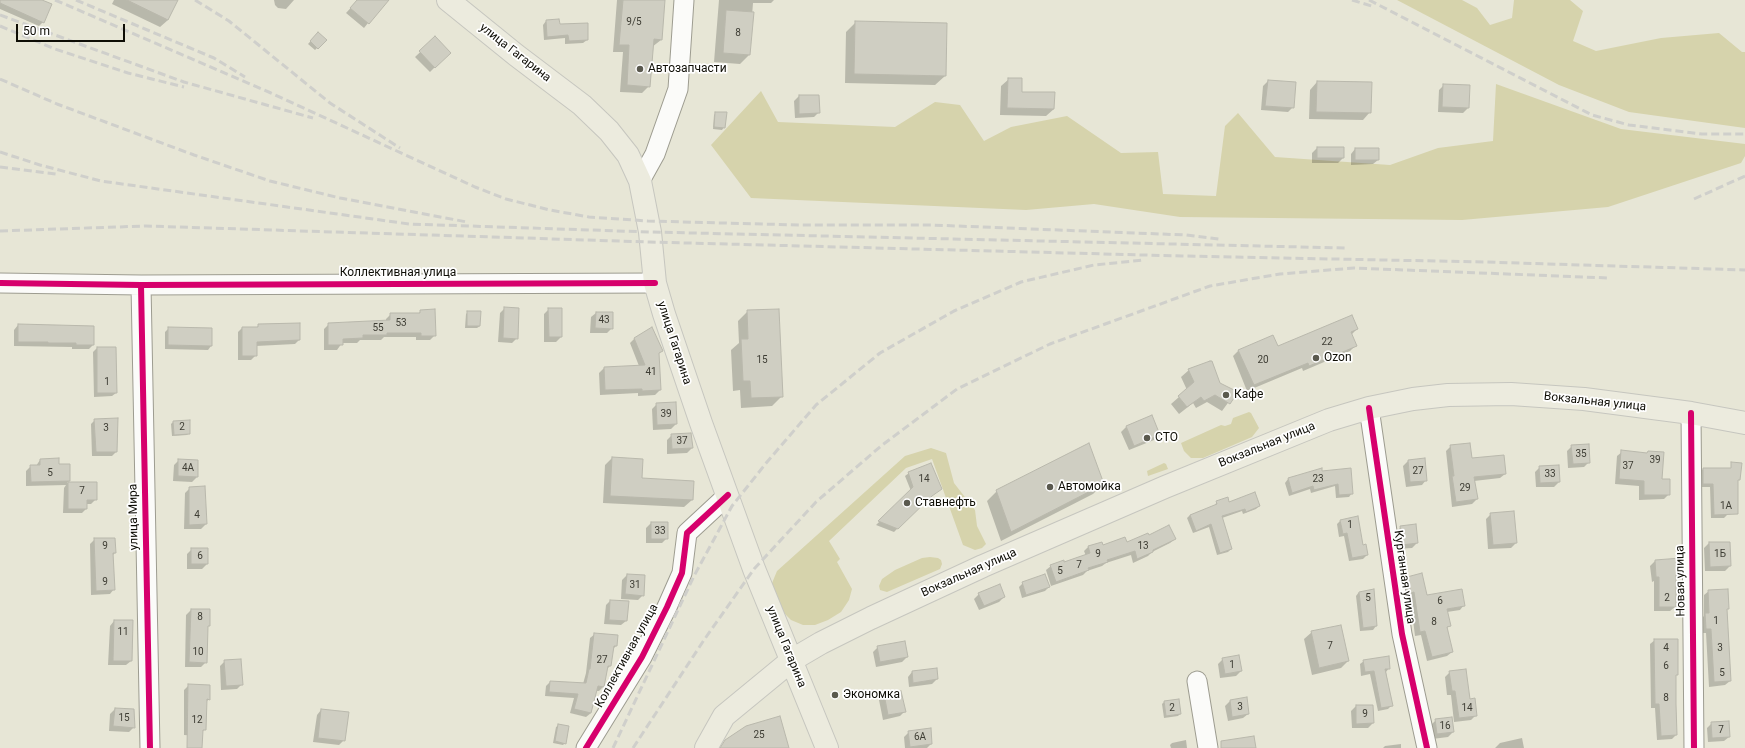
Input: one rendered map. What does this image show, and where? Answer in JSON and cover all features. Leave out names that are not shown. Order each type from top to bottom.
[{"type":"main road","name":"улица Гагарина","points":[[448,0],[516,55],[582,105],[609,131],[628,155],[640,181],[649,227],[655,283],[664,314],[701,423],[754,569],[827,748]]},
{"type":"main road","name":"Вокзальная улица","points":[[706,748],[724,716],[792,660],[821,643],[983,566],[1165,487],[1329,420],[1369,408],[1413,399],[1448,396],[1511,394],[1584,399],[1691,413],[1745,423]]},
{"type":"street","points":[[640,181],[655,154],[678,89],[684,0]]},
{"type":"street","name":"Коллективная улица","points":[[0,283],[141,285],[655,283]]},
{"type":"street","name":"улица Мира","points":[[141,285],[150,748]]},
{"type":"street","name":"Курганная улица","points":[[1369,408],[1402,634],[1427,748]]},
{"type":"street","name":"Новая улица","points":[[1691,413],[1694,748]]},
{"type":"street","name":"Коллективная улица","points":[[586,748],[642,657],[667,607],[682,573],[687,533],[728,495]]},
{"type":"street","points":[[1197,681],[1208,748]]},
{"type":"shaded area","points":[[1397,0],[1462,0],[1477,8],[1490,25],[1512,18],[1514,0],[1570,0],[1583,11],[1573,41],[1596,51],[1661,38],[1719,33],[1742,52],[1745,52],[1745,128],[1629,112],[1559,85]]},
{"type":"shaded area","points":[[1496,84],[1621,129],[1745,144],[1745,156],[1741,163],[1608,207],[1462,220],[1180,217],[1094,204],[1026,210],[751,198],[711,145],[761,91],[778,122],[895,127],[935,102],[960,105],[984,141],[1011,127],[1067,116],[1121,153],[1158,152],[1163,194],[1216,196],[1225,126],[1238,113],[1275,157],[1390,165],[1438,148],[1493,141]]},
{"type":"shaded area","points":[[1249,412],[1259,428],[1252,437],[1203,458],[1191,458],[1184,451],[1181,443],[1221,425],[1225,426],[1231,424],[1233,418]]},
{"type":"shaded area","points":[[931,448],[946,453],[954,483],[975,510],[977,526],[986,544],[982,548],[975,550],[963,545],[932,459],[906,468],[829,541],[840,559],[837,562],[852,589],[849,600],[841,612],[828,620],[815,625],[803,625],[791,620],[784,613],[770,588],[777,571],[905,456]]},
{"type":"shaded area","points":[[1164,463],[1168,469],[1148,476],[1147,471]]},
{"type":"shaded area","points":[[930,557],[941,560],[942,564],[940,569],[887,592],[880,590],[879,586],[882,579],[895,570],[922,558]]},
{"type":"building","points":[[0,0],[42,0],[52,4],[44,23],[0,3]]},
{"type":"building","points":[[127,0],[178,0],[168,20]]},
{"type":"building","points":[[357,0],[389,0],[369,24],[350,8]]},
{"type":"building","points":[[623,0],[665,0],[662,40],[654,39],[650,87],[627,85],[629,45],[619,45]]},
{"type":"building","points":[[726,10],[754,12],[750,55],[723,53]]},
{"type":"building","points":[[559,19],[560,24],[588,23],[588,40],[569,41],[568,35],[547,37],[546,20]]},
{"type":"building","points":[[855,21],[947,23],[946,76],[854,74]]},
{"type":"building","points":[[318,32],[327,40],[318,49],[310,41]]},
{"type":"building","points":[[435,36],[451,53],[435,68],[419,51]]},
{"type":"building","points":[[1008,78],[1022,78],[1022,92],[1055,92],[1054,109],[1007,108]]},
{"type":"building","points":[[1268,80],[1296,82],[1294,108],[1265,106]]},
{"type":"building","points":[[1317,81],[1372,82],[1371,113],[1316,112]]},
{"type":"building","points":[[1443,84],[1470,85],[1469,108],[1442,107]]},
{"type":"building","points":[[799,95],[819,95],[820,113],[799,114]]},
{"type":"building","points":[[715,112],[727,112],[725,128],[714,127]]},
{"type":"building","points":[[1317,147],[1344,147],[1344,158],[1317,158]]},
{"type":"building","points":[[1355,148],[1379,148],[1379,160],[1355,160]]},
{"type":"building","points":[[504,307],[519,308],[518,339],[503,338]]},
{"type":"building","points":[[548,308],[562,308],[562,337],[549,337]]},
{"type":"building","points":[[435,309],[436,336],[421,336],[421,333],[363,335],[363,338],[343,339],[343,345],[328,345],[328,323],[390,320],[390,313],[420,313],[420,310]]},
{"type":"building","points":[[779,309],[783,397],[751,398],[750,381],[743,381],[741,339],[748,339],[747,310]]},
{"type":"building","points":[[467,311],[481,311],[480,326],[467,326]]},
{"type":"building","points":[[596,312],[613,312],[613,329],[595,328]]},
{"type":"building","points":[[1352,315],[1358,329],[1351,332],[1357,346],[1309,366],[1308,363],[1254,385],[1238,350],[1273,335],[1278,346]]},
{"type":"building","points":[[300,323],[300,340],[257,342],[257,356],[242,356],[242,327],[258,327],[258,324]]},
{"type":"building","points":[[18,324],[94,326],[94,345],[76,345],[76,343],[18,342]]},
{"type":"building","points":[[168,327],[212,328],[212,346],[168,345]]},
{"type":"building","points":[[652,327],[663,351],[659,353],[661,390],[605,390],[604,367],[645,365],[634,338]]},
{"type":"building","points":[[97,347],[116,347],[117,393],[97,393]]},
{"type":"building","points":[[1212,361],[1220,383],[1238,392],[1230,404],[1215,395],[1204,401],[1201,397],[1187,407],[1178,396],[1194,382],[1188,369]]},
{"type":"building","points":[[676,402],[677,424],[657,425],[656,403]]},
{"type":"building","points":[[1152,415],[1160,435],[1134,446],[1126,426]]},
{"type":"building","points":[[118,418],[117,452],[96,452],[94,419]]},
{"type":"building","points":[[190,420],[190,434],[174,435],[173,421]]},
{"type":"building","points":[[691,433],[693,448],[672,449],[671,434]]},
{"type":"building","name":"Автомойка","points":[[1089,443],[1104,484],[1011,532],[996,490]]},
{"type":"building","points":[[1470,443],[1472,458],[1504,455],[1506,474],[1474,477],[1478,499],[1456,502],[1452,476],[1454,476],[1450,445]]},
{"type":"building","points":[[1589,444],[1590,463],[1573,464],[1571,445]]},
{"type":"building","points":[[1621,450],[1647,453],[1648,451],[1664,452],[1662,479],[1670,479],[1670,495],[1644,495],[1644,481],[1619,479]]},
{"type":"building","points":[[612,457],[643,459],[642,478],[694,481],[693,500],[610,496]]},
{"type":"building","points":[[59,458],[59,464],[70,464],[70,481],[31,482],[30,465],[40,465],[40,459]]},
{"type":"building","points":[[1425,458],[1427,481],[1410,482],[1408,460]]},
{"type":"building","points":[[178,459],[198,460],[198,477],[178,476]]},
{"type":"building","points":[[1731,462],[1742,463],[1740,480],[1738,480],[1738,514],[1714,515],[1713,484],[1703,484],[1703,468],[1731,468]]},
{"type":"building","points":[[931,463],[942,489],[932,496],[898,529],[878,521],[913,487],[908,472]]},
{"type":"building","points":[[1559,465],[1560,482],[1540,483],[1539,466]]},
{"type":"building","points":[[1322,468],[1322,471],[1351,468],[1353,494],[1339,495],[1338,484],[1314,490],[1313,486],[1292,493],[1288,478]]},
{"type":"building","points":[[68,482],[97,482],[97,500],[87,500],[87,509],[68,509]]},
{"type":"building","points":[[205,486],[207,524],[189,525],[189,487]]},
{"type":"building","points":[[1255,492],[1260,506],[1246,512],[1245,509],[1222,516],[1232,549],[1220,553],[1211,524],[1196,531],[1190,515],[1217,504],[1216,501],[1228,497],[1229,502]]},
{"type":"building","points":[[1514,511],[1517,543],[1493,545],[1490,513]]},
{"type":"building","points":[[1358,516],[1363,545],[1366,544],[1368,555],[1352,558],[1347,533],[1343,534],[1340,520]]},
{"type":"building","points":[[651,522],[668,522],[668,539],[651,539]]},
{"type":"building","points":[[1416,524],[1418,543],[1402,545],[1400,526]]},
{"type":"building","points":[[1169,525],[1176,539],[1153,550],[1153,552],[1137,559],[1135,551],[1107,560],[1108,562],[1088,568],[1089,570],[1056,582],[1050,565],[1090,553],[1088,546],[1102,542],[1103,545],[1125,537],[1127,542],[1148,533],[1149,535]]},
{"type":"building","points":[[94,538],[115,538],[116,553],[113,553],[115,590],[96,591]]},
{"type":"building","points":[[1709,542],[1730,542],[1731,566],[1710,567]]},
{"type":"building","points":[[191,548],[208,548],[208,564],[191,564]]},
{"type":"building","points":[[1681,558],[1681,575],[1676,575],[1676,607],[1659,607],[1659,577],[1656,577],[1655,560]]},
{"type":"building","points":[[1422,573],[1427,595],[1462,589],[1465,606],[1447,609],[1451,626],[1447,627],[1453,652],[1432,657],[1425,631],[1420,632],[1414,592],[1411,593],[1407,577]]},
{"type":"building","points":[[627,574],[645,575],[644,596],[625,594]]},
{"type":"building","points":[[1045,574],[1050,587],[1026,595],[1022,582]]},
{"type":"building","points":[[1000,584],[1005,597],[984,606],[978,593]]},
{"type":"building","points":[[1374,589],[1377,626],[1363,628],[1359,592]]},
{"type":"building","points":[[1728,589],[1729,609],[1727,609],[1731,681],[1714,682],[1711,629],[1706,629],[1705,613],[1709,613],[1708,590]]},
{"type":"building","points":[[610,600],[629,601],[627,621],[609,620]]},
{"type":"building","points":[[191,609],[210,609],[207,663],[189,662]]},
{"type":"building","points":[[114,620],[133,620],[132,661],[113,661]]},
{"type":"building","points":[[1341,625],[1349,661],[1319,668],[1311,631]]},
{"type":"building","points":[[594,633],[618,635],[617,646],[614,646],[611,666],[608,666],[604,687],[598,686],[591,713],[574,709],[578,694],[549,692],[550,681],[586,683],[590,669]]},
{"type":"building","points":[[1654,639],[1678,639],[1678,675],[1676,675],[1677,735],[1661,736],[1659,704],[1655,704]]},
{"type":"building","points":[[905,641],[908,657],[880,662],[877,646]]},
{"type":"building","points":[[1239,655],[1242,671],[1225,674],[1222,658]]},
{"type":"building","points":[[1389,656],[1390,669],[1385,669],[1393,706],[1381,708],[1374,671],[1365,672],[1363,660]]},
{"type":"building","points":[[241,659],[243,685],[226,686],[224,660]]},
{"type":"building","points":[[937,668],[938,679],[913,683],[912,671]]},
{"type":"building","points":[[1466,669],[1470,699],[1475,698],[1477,716],[1459,718],[1455,691],[1452,691],[1449,671]]},
{"type":"building","points":[[188,684],[210,685],[210,700],[207,699],[206,730],[203,730],[202,748],[187,748]]},
{"type":"building","points":[[901,691],[906,712],[888,715],[884,694]]},
{"type":"building","points":[[1247,697],[1249,714],[1232,717],[1230,700]]},
{"type":"building","points":[[1179,699],[1181,714],[1166,716],[1164,701]]},
{"type":"building","points":[[1356,705],[1373,705],[1374,723],[1356,724]]},
{"type":"building","points":[[115,708],[134,709],[135,728],[113,726]]},
{"type":"building","points":[[321,709],[349,712],[345,741],[318,738]]},
{"type":"building","points":[[780,716],[789,748],[720,748],[725,740],[746,726]]},
{"type":"building","points":[[1452,717],[1454,732],[1437,734],[1435,719]]},
{"type":"building","points":[[1729,721],[1730,737],[1712,738],[1711,722]]},
{"type":"building","points":[[558,724],[569,726],[566,744],[555,741]]},
{"type":"building","points":[[931,728],[932,744],[910,747],[908,731]]},
{"type":"building","points":[[1254,736],[1256,748],[1221,748],[1221,741]]},
{"type":"railway","points":[[55,0],[271,93],[475,187],[506,199],[550,210],[589,217],[648,221],[799,225],[931,225],[1186,235],[1219,239]]},
{"type":"railway","points":[[76,0],[214,58],[245,77]]},
{"type":"railway","points":[[195,0],[229,21],[330,103],[400,148]]},
{"type":"railway","points":[[1352,0],[1375,7]]},
{"type":"railway","points":[[1369,0],[1592,115],[1629,125],[1702,134],[1745,134]]},
{"type":"railway","points":[[0,15],[184,82],[313,118]]},
{"type":"railway","points":[[0,26],[55,49],[128,73],[184,87]]},
{"type":"railway","points":[[0,79],[57,104],[194,155],[270,181],[340,198],[467,222]]},
{"type":"railway","points":[[0,152],[40,165],[101,181],[409,224],[650,232],[1346,248]]},
{"type":"railway","points":[[0,167],[56,174]]},
{"type":"railway","points":[[1694,199],[1745,176]]},
{"type":"railway","points":[[0,231],[146,226],[650,242],[1182,256],[1485,262],[1745,270]]},
{"type":"railway","points":[[613,748],[694,576],[732,506],[767,462],[816,405],[880,353],[954,311],[1021,282],[1094,265],[1144,260]]},
{"type":"railway","points":[[633,748],[704,640],[754,569],[816,502],[881,446],[957,389],[1050,344],[1210,286],[1280,274],[1354,268],[1609,278]]},
{"type":"cycle path","points":[[0,283],[141,285],[655,283]]},
{"type":"cycle path","points":[[141,285],[150,748]]},
{"type":"cycle path","points":[[1369,408],[1402,634],[1427,748]]},
{"type":"cycle path","points":[[1691,413],[1694,748]]},
{"type":"cycle path","points":[[586,748],[642,657],[667,607],[682,573],[687,533],[728,495]]},
{"type":"place","name":"Автозапчасти","points":[[640,69]]},
{"type":"place","name":"Ozon","points":[[1316,358]]},
{"type":"place","name":"Кафе","points":[[1226,395]]},
{"type":"place","name":"СТО","points":[[1147,438]]},
{"type":"place","name":"Автомойка","points":[[1050,487]]},
{"type":"place","name":"Ставнефть","points":[[907,503]]},
{"type":"place","name":"Экономка","points":[[835,695]]}]
